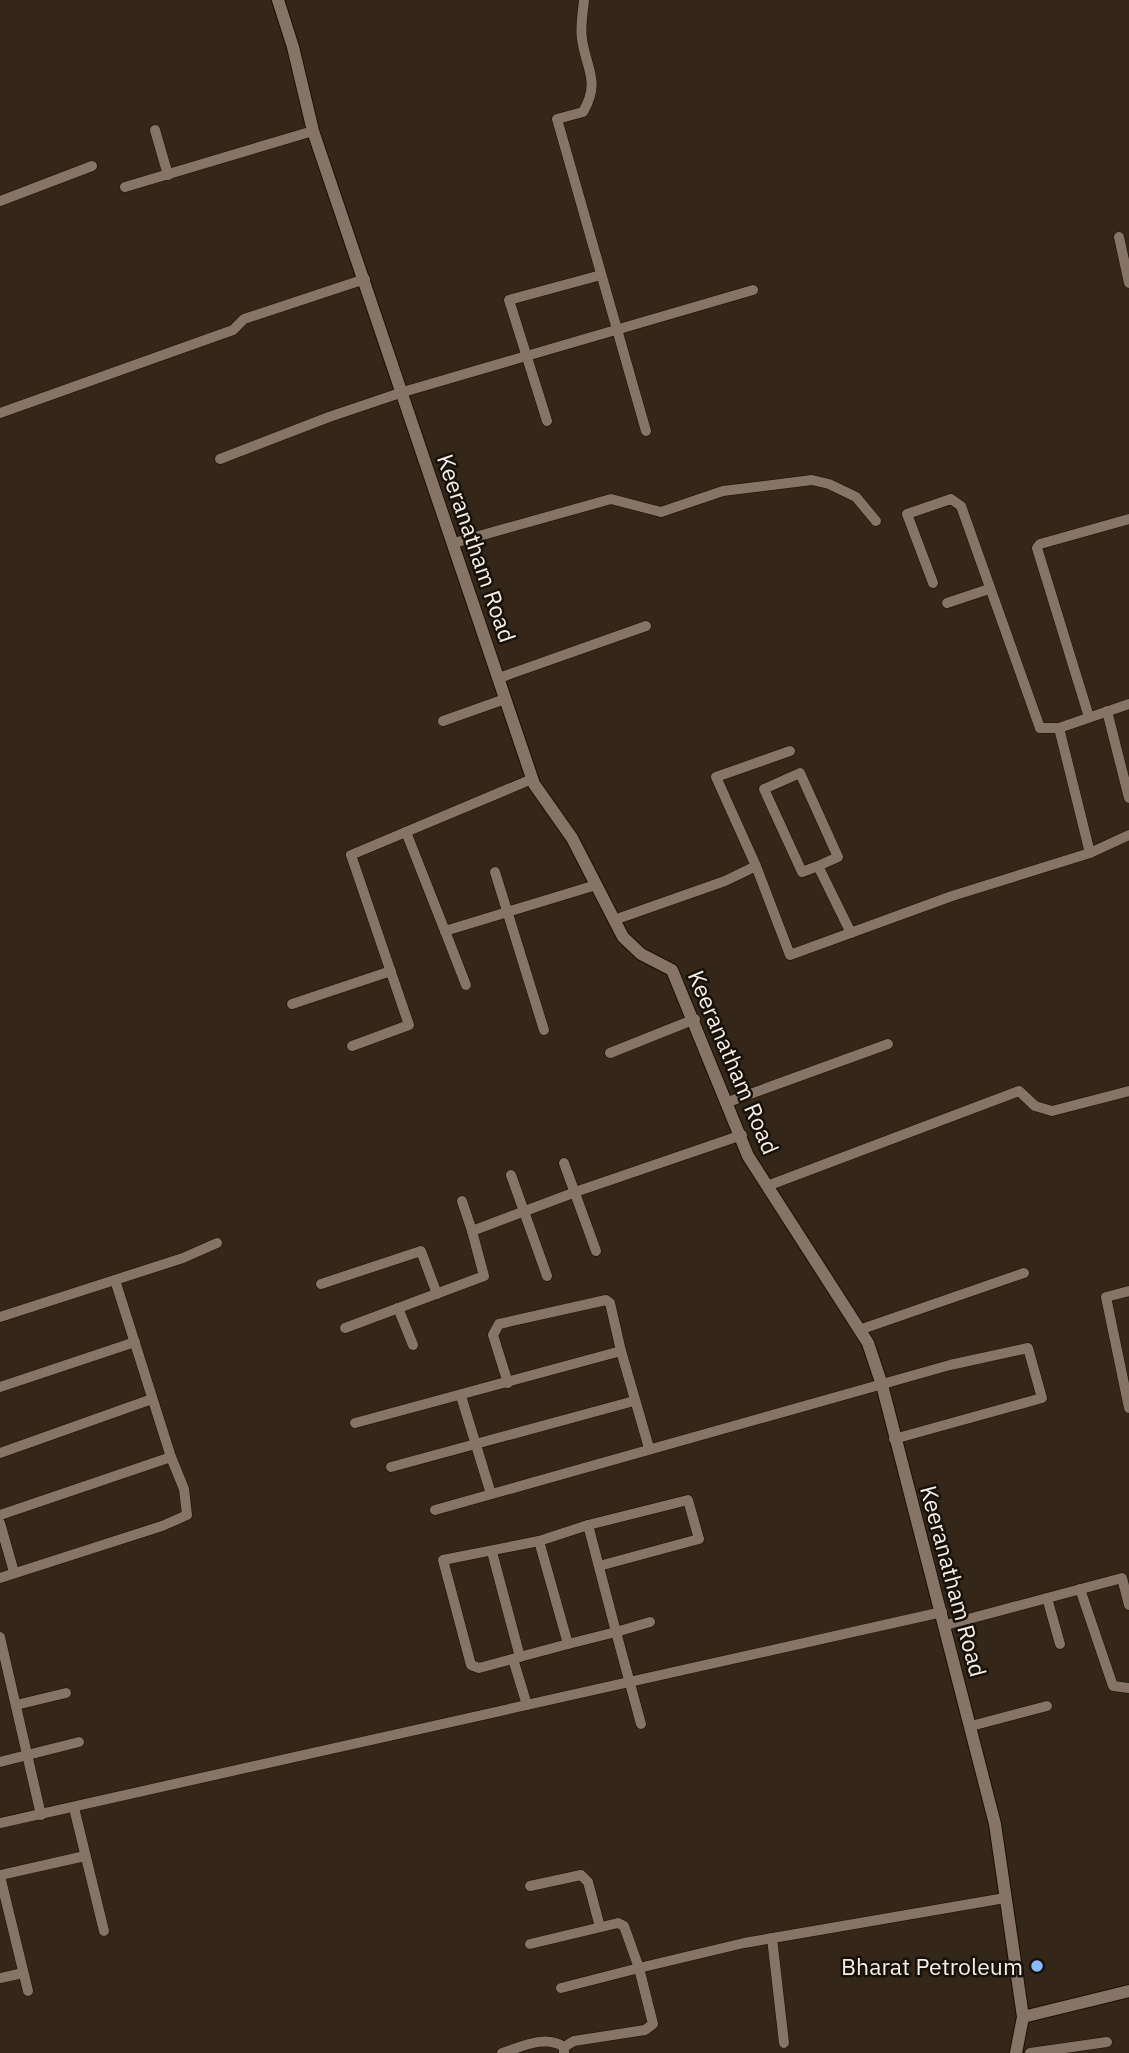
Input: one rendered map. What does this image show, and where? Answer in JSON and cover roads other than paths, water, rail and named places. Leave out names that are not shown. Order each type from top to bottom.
[{"type":"street","name":"Keeranatham Road","points":[[278,0],[293,47],[313,131],[533,779],[572,838],[623,937],[641,954],[673,970],[742,1135],[748,1156],[867,1343],[882,1385],[995,1824],[1023,2017],[1016,2053]]},
{"type":"street","points":[[584,0],[581,38],[593,78],[589,102],[583,112],[557,119],[646,431]]},
{"type":"street","points":[[155,130],[168,175]]},
{"type":"street","points":[[125,187],[313,131]]},
{"type":"street","points":[[0,201],[92,166]]},
{"type":"street","points":[[1119,237],[1129,283]]},
{"type":"street","points":[[547,421],[509,300],[600,275]]},
{"type":"street","points":[[0,413],[233,330],[244,318],[365,279]]},
{"type":"street","points":[[220,459],[329,416],[402,392],[753,290]]},
{"type":"street","points":[[454,543],[611,499],[661,512],[723,491],[798,480],[829,484],[856,497],[876,521]]},
{"type":"street","points":[[933,583],[907,514],[951,499],[961,506],[1040,728],[1059,728],[1129,704]]},
{"type":"street","points":[[1088,717],[1037,548],[1040,544],[1129,519]]},
{"type":"street","points":[[947,603],[989,589]]},
{"type":"street","points":[[499,678],[646,626]]},
{"type":"street","points":[[443,721],[505,699]]},
{"type":"street","points":[[1107,711],[1129,798]]},
{"type":"street","points":[[1059,728],[1090,853]]},
{"type":"street","points":[[790,751],[716,777],[756,866],[790,956],[952,896],[1090,853],[1129,835]]},
{"type":"street","points":[[800,773],[838,857],[818,866],[802,872],[764,789],[800,773]]},
{"type":"street","points":[[352,1046],[409,1025],[351,855],[533,779]]},
{"type":"street","points":[[406,832],[466,985]]},
{"type":"street","points":[[614,920],[725,881],[756,866]]},
{"type":"street","points":[[818,866],[851,933]]},
{"type":"street","points":[[495,872],[544,1030]]},
{"type":"street","points":[[445,931],[596,885]]},
{"type":"street","points":[[292,1004],[391,971]]},
{"type":"street","points":[[610,1053],[695,1019]]},
{"type":"street","points":[[728,1102],[888,1044]]},
{"type":"street","points":[[767,1186],[1019,1091],[1035,1106],[1052,1111],[1129,1091]]},
{"type":"street","points":[[472,1231],[574,1192],[742,1135]]},
{"type":"street","points":[[564,1163],[596,1251]]},
{"type":"street","points":[[511,1175],[547,1276]]},
{"type":"street","points":[[345,1328],[486,1274],[462,1201]]},
{"type":"street","points":[[0,1317],[217,1243]]},
{"type":"street","points":[[321,1284],[421,1251],[437,1294]]},
{"type":"street","points":[[859,1330],[1024,1273]]},
{"type":"street","points":[[0,1578],[162,1526],[187,1515],[184,1489],[171,1457],[115,1280]]},
{"type":"street","points":[[1129,1291],[1106,1297],[1129,1408]]},
{"type":"street","points":[[508,1383],[493,1335],[499,1324],[606,1300],[610,1303],[634,1401],[649,1448]]},
{"type":"street","points":[[398,1308],[413,1345]]},
{"type":"street","points":[[0,1387],[135,1342]]},
{"type":"street","points":[[435,1510],[950,1365],[1028,1348],[1042,1398],[894,1439]]},
{"type":"street","points":[[355,1423],[621,1351]]},
{"type":"street","points":[[461,1396],[491,1493]]},
{"type":"street","points":[[0,1453],[152,1399]]},
{"type":"street","points":[[391,1467],[477,1446],[634,1401]]},
{"type":"street","points":[[0,1515],[171,1457]]},
{"type":"street","points":[[599,1566],[699,1539],[688,1500],[588,1525],[539,1541],[443,1560],[471,1665],[479,1668],[650,1622]]},
{"type":"street","points":[[0,1523],[14,1572]]},
{"type":"street","points":[[588,1525],[641,1724]]},
{"type":"street","points":[[539,1541],[568,1644]]},
{"type":"street","points":[[492,1552],[527,1705]]},
{"type":"street","points":[[0,1823],[629,1682],[1047,1598],[1122,1578],[1129,1605]]},
{"type":"street","points":[[1080,1589],[1113,1686],[1129,1688]]},
{"type":"street","points":[[1047,1598],[1060,1644]]},
{"type":"street","points":[[0,1637],[2,1657],[41,1815]]},
{"type":"street","points":[[16,1705],[66,1693]]},
{"type":"street","points":[[971,1726],[1047,1706]]},
{"type":"street","points":[[0,1762],[79,1742]]},
{"type":"street","points":[[74,1808],[104,1931]]},
{"type":"street","points":[[27,1991],[0,1875],[85,1856]]},
{"type":"street","points":[[530,1886],[581,1875],[588,1882],[600,1927]]},
{"type":"street","points":[[561,1988],[772,1938],[1005,1898]]},
{"type":"street","points":[[502,2053],[537,2042],[551,2041],[564,2050],[574,2041],[652,2027],[639,1968],[624,1926],[618,1923],[530,1944]]},
{"type":"street","points":[[772,1938],[784,2043]]},
{"type":"street","points":[[0,1978],[23,1973]]},
{"type":"street","points":[[1023,2017],[1129,1991]]},
{"type":"street","points":[[1030,2053],[1107,2042]]},
{"type":"place","name":"Bharat Petroleum","points":[[1037,1966]]}]
